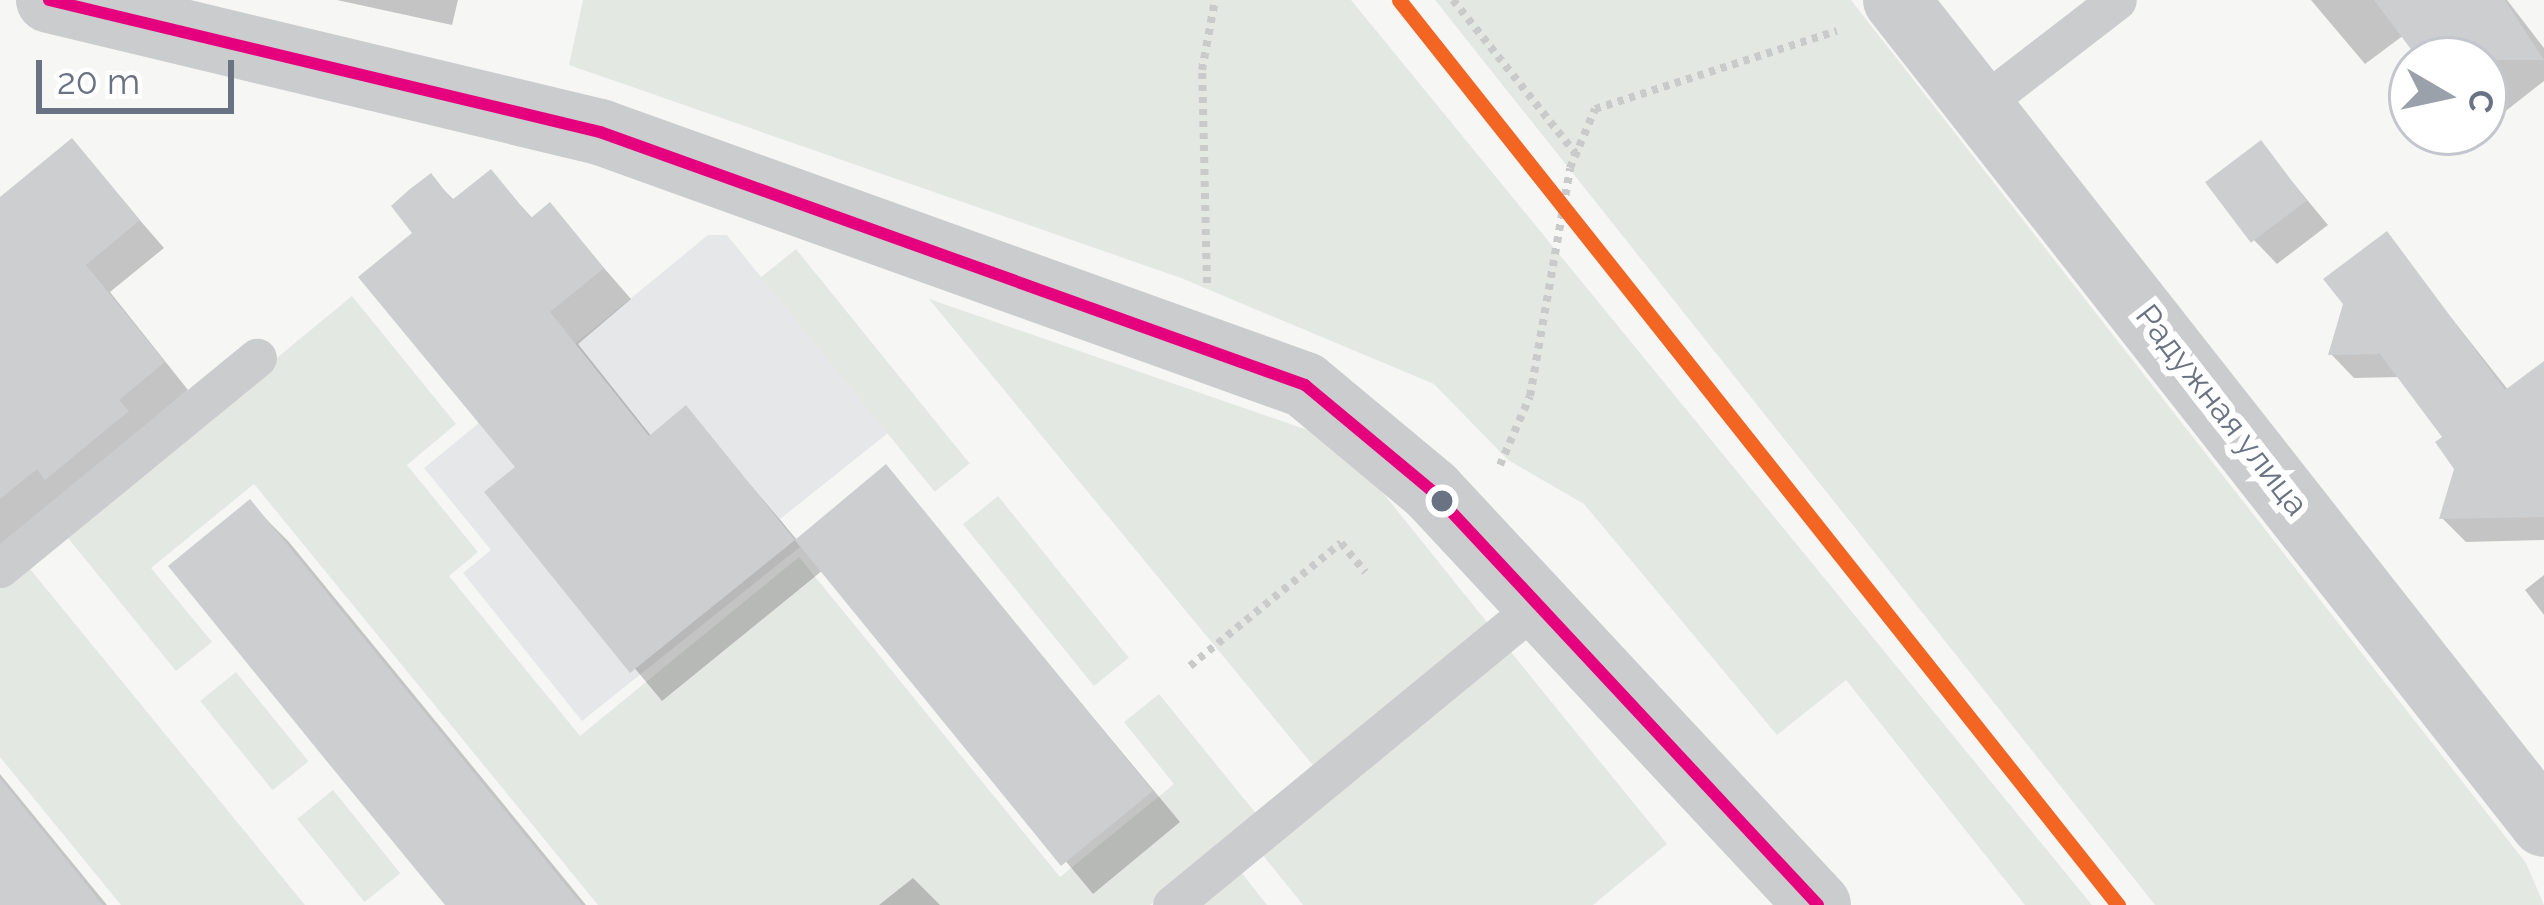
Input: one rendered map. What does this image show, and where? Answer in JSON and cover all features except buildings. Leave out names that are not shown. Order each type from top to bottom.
[{"type":"street","points":[[49,0],[600,132],[1209,344],[1326,398],[1432,490],[1818,905]]},
{"type":"street","name":"Радужная улица","points":[[1906,12],[2544,824]]},
{"type":"lane","points":[[1982,104],[2117,0]]},
{"type":"lane","points":[[0,568],[257,358]]},
{"type":"lane","points":[[1172,905],[1538,604]]},
{"type":"path","points":[[1209,344],[1202,70],[1215,0]]},
{"type":"path","points":[[1453,0],[1575,153]]},
{"type":"path","points":[[1432,490],[1495,470],[1513,448],[1575,153],[1595,109],[1714,63],[1906,12]]},
{"type":"path","points":[[1190,666],[1341,543],[1365,572]]},
{"type":"shaded area","points":[[583,0],[1351,0],[2092,905],[2025,905],[1846,680],[1777,735],[1584,504],[1508,460],[1434,384],[1181,278],[569,65]]},
{"type":"shaded area","points":[[1435,0],[1851,0],[2526,863],[2544,905],[2155,905]]},
{"type":"shaded area","points":[[708,235],[727,235],[888,433],[780,519],[800,547],[582,721],[463,573],[491,550],[424,468]]},
{"type":"shaded area","points":[[796,249],[970,463],[935,492],[761,277]]},
{"type":"shaded area","points":[[352,296],[456,424],[407,465],[478,552],[449,576],[580,736],[799,557],[1060,877],[1174,784],[1124,722],[1159,694],[1258,816],[1150,905],[598,905],[254,484],[151,568],[212,642],[176,671],[64,533]]},
{"type":"shaded area","points":[[929,299],[1342,442],[1490,626],[1316,769]]},
{"type":"shaded area","points":[[998,496],[1129,658],[1094,686],[963,524]]},
{"type":"shaded area","points":[[26,564],[305,905],[121,905],[0,757],[0,585]]},
{"type":"shaded area","points":[[1506,646],[1667,844],[1593,905],[1303,905],[1258,849]]},
{"type":"shaded area","points":[[236,672],[308,761],[273,790],[200,701]]},
{"type":"shaded area","points":[[333,790],[400,873],[365,902],[297,819]]},
{"type":"shaded area","points":[[1237,867],[1267,905],[1191,905]]},
{"type":"transit line","points":[[49,0],[600,132],[1305,385],[1432,491],[1818,905]]},
{"type":"transit line","points":[[1399,0],[2118,905]]}]
